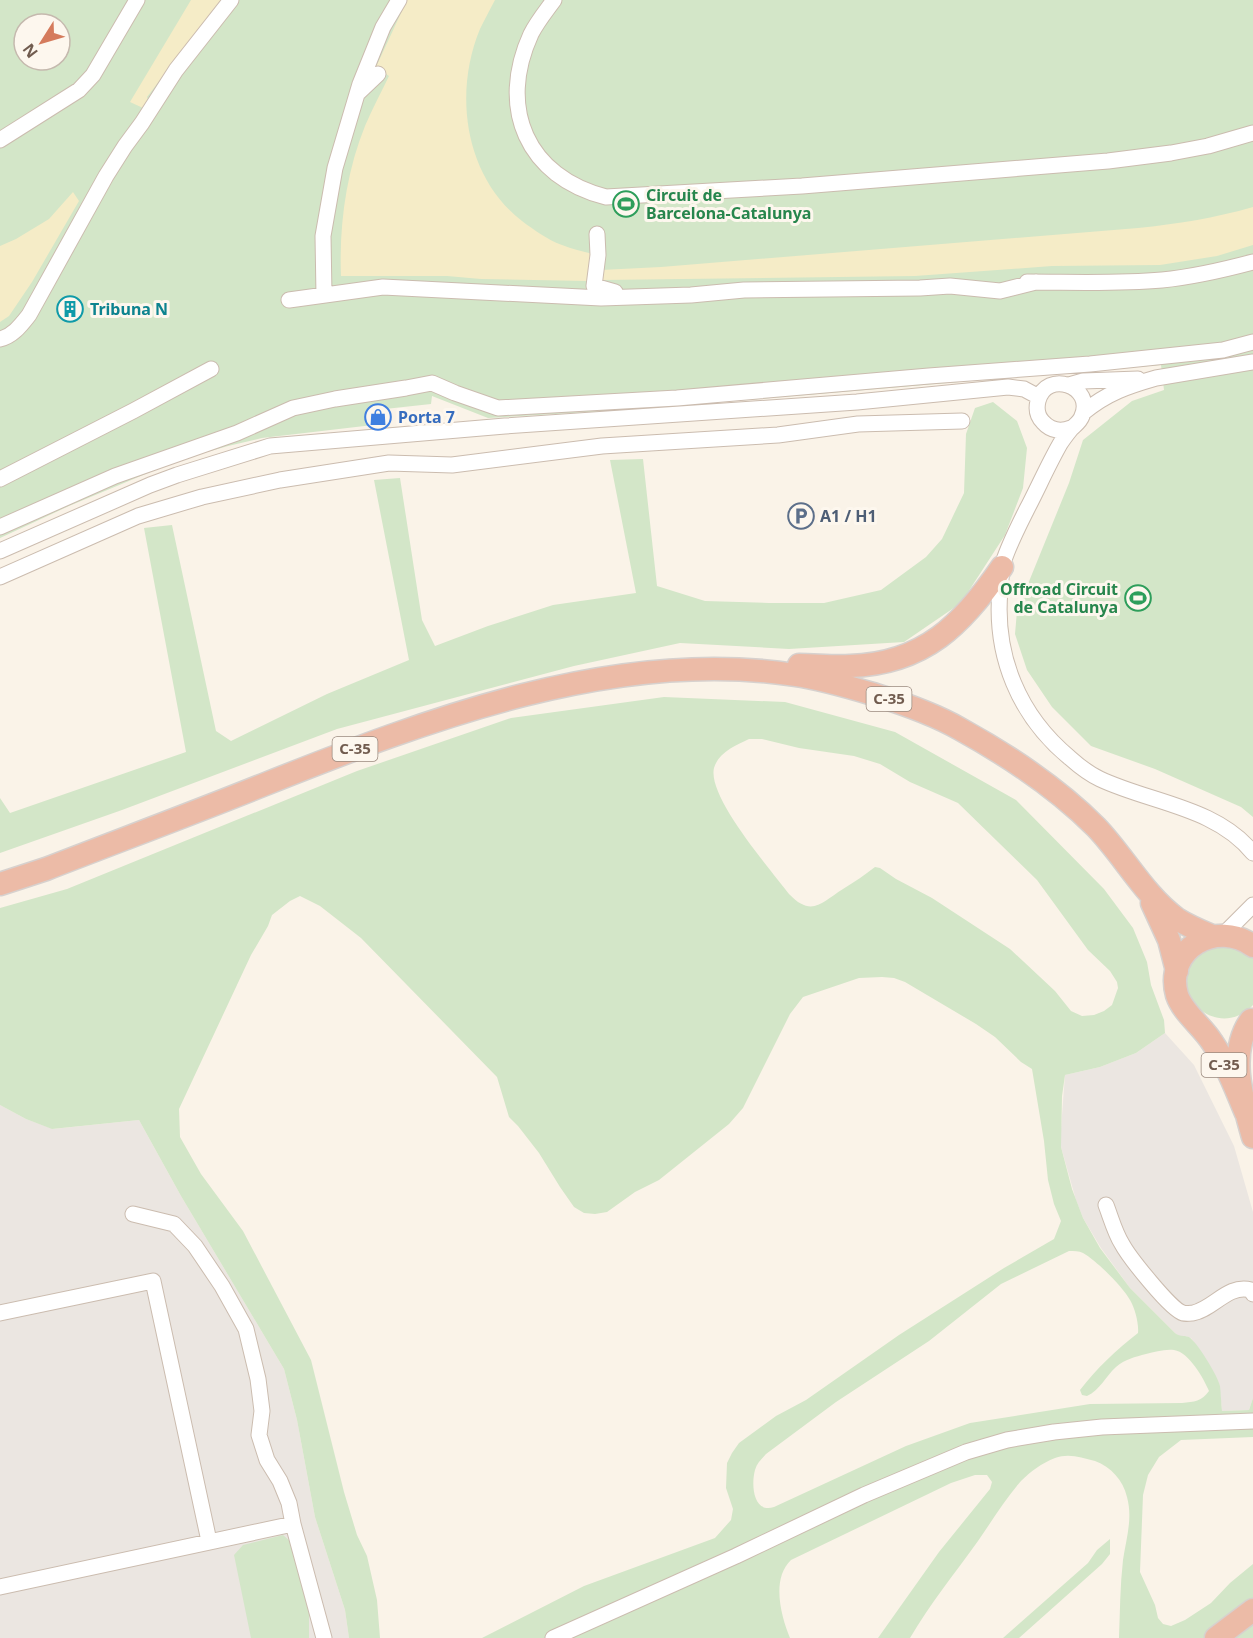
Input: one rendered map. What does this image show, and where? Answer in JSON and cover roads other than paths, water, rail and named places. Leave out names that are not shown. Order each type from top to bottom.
[{"type":"highway","points":[[725,669],[781,665],[851,666],[905,656],[929,645],[951,628],[983,595],[1002,567]]},
{"type":"highway","name":"C-35","points":[[0,884],[46,869],[371,743],[490,704],[565,686],[638,674],[673,670],[725,669],[795,675],[840,684],[919,710],[958,728],[1011,759],[1075,807],[1099,830],[1161,905],[1178,919],[1218,935],[1240,939],[1253,946]]},
{"type":"highway","name":"C-35","points":[[1141,883],[1169,940],[1177,971],[1176,987],[1180,1002],[1196,1020],[1220,1055],[1246,1113]]},
{"type":"highway","points":[[1177,971],[1182,957],[1192,946],[1218,935]]},
{"type":"highway","name":"C-35","points":[[1196,1020],[1214,1028],[1223,1029],[1233,1028],[1252,1019]]},
{"type":"highway","name":"C-35","points":[[1252,1019],[1243,1034],[1240,1045],[1239,1075],[1253,1137]]},
{"type":"highway","points":[[1216,1638],[1253,1610]]},
{"type":"street","points":[[0,140],[67,99],[85,85],[137,0]]},
{"type":"street","points":[[0,339],[16,330],[29,315],[125,146],[176,70],[231,0]]},
{"type":"street","points":[[324,295],[322,236],[335,168],[357,94],[382,27],[399,0]]},
{"type":"street","points":[[554,0],[531,32],[520,66],[517,98],[522,128],[535,152],[553,172],[565,181],[606,197],[836,184],[1107,161],[1208,146],[1253,133]]},
{"type":"street","points":[[357,94],[378,74]]},
{"type":"street","points":[[597,234],[598,255],[594,286],[633,297]]},
{"type":"street","points":[[1001,281],[1161,280],[1197,275],[1253,262]]},
{"type":"street","points":[[289,300],[383,287],[601,298],[691,295],[744,290],[950,286],[1000,291],[1036,282]]},
{"type":"street","points":[[0,526],[115,476],[237,433],[293,408],[432,383],[498,408],[677,398],[1090,364],[1223,350],[1253,342]]},
{"type":"street","points":[[1071,428],[1056,430],[1043,423],[1037,411],[1039,397],[1048,387],[1083,381],[1156,378],[1253,362]]},
{"type":"street","points":[[0,479],[211,369]]},
{"type":"street","points":[[1156,378],[1099,399],[1084,412],[1059,447],[1002,567],[999,619],[1004,656],[1012,682],[1028,711],[1045,735],[1078,764],[1097,778],[1127,791],[1165,801],[1226,827],[1253,853]]},
{"type":"street","points":[[1069,385],[1079,393],[1084,412]]},
{"type":"street","points":[[0,550],[150,485],[270,446],[505,426],[857,402],[1008,387],[1024,389],[1039,397]]},
{"type":"street","points":[[857,402],[858,424]]},
{"type":"street","points":[[0,577],[138,516],[202,497],[280,480],[389,463],[452,465],[602,446],[778,435],[858,424],[962,421]]},
{"type":"street","points":[[1044,478],[1052,441],[1049,428]]},
{"type":"street","points":[[1218,935],[1253,905]]},
{"type":"street","points":[[1106,1205],[1121,1243],[1174,1308],[1183,1313],[1192,1313],[1202,1310],[1232,1291],[1244,1288],[1251,1290],[1253,1294]]},
{"type":"street","points":[[133,1214],[174,1224],[195,1246],[222,1286],[246,1329],[258,1379],[262,1411],[260,1435],[267,1460],[280,1481],[289,1503],[292,1524],[324,1638]]},
{"type":"street","points":[[0,1313],[153,1281],[209,1541]]},
{"type":"street","points":[[553,1638],[736,1556],[864,1495],[966,1452],[1007,1440],[1054,1432],[1102,1427],[1253,1422]]},
{"type":"street","points":[[0,1587],[292,1524]]},
{"type":"place","name":"Circuit de Barcelona-Catalunya","points":[[626,204]]},
{"type":"place","name":"Tribuna N","points":[[70,309]]},
{"type":"place","name":"Porta 7","points":[[378,417]]},
{"type":"place","name":"A1 / H1","points":[[801,516]]},
{"type":"place","name":"Offroad Circuit de Catalunya","points":[[1138,598]]}]
